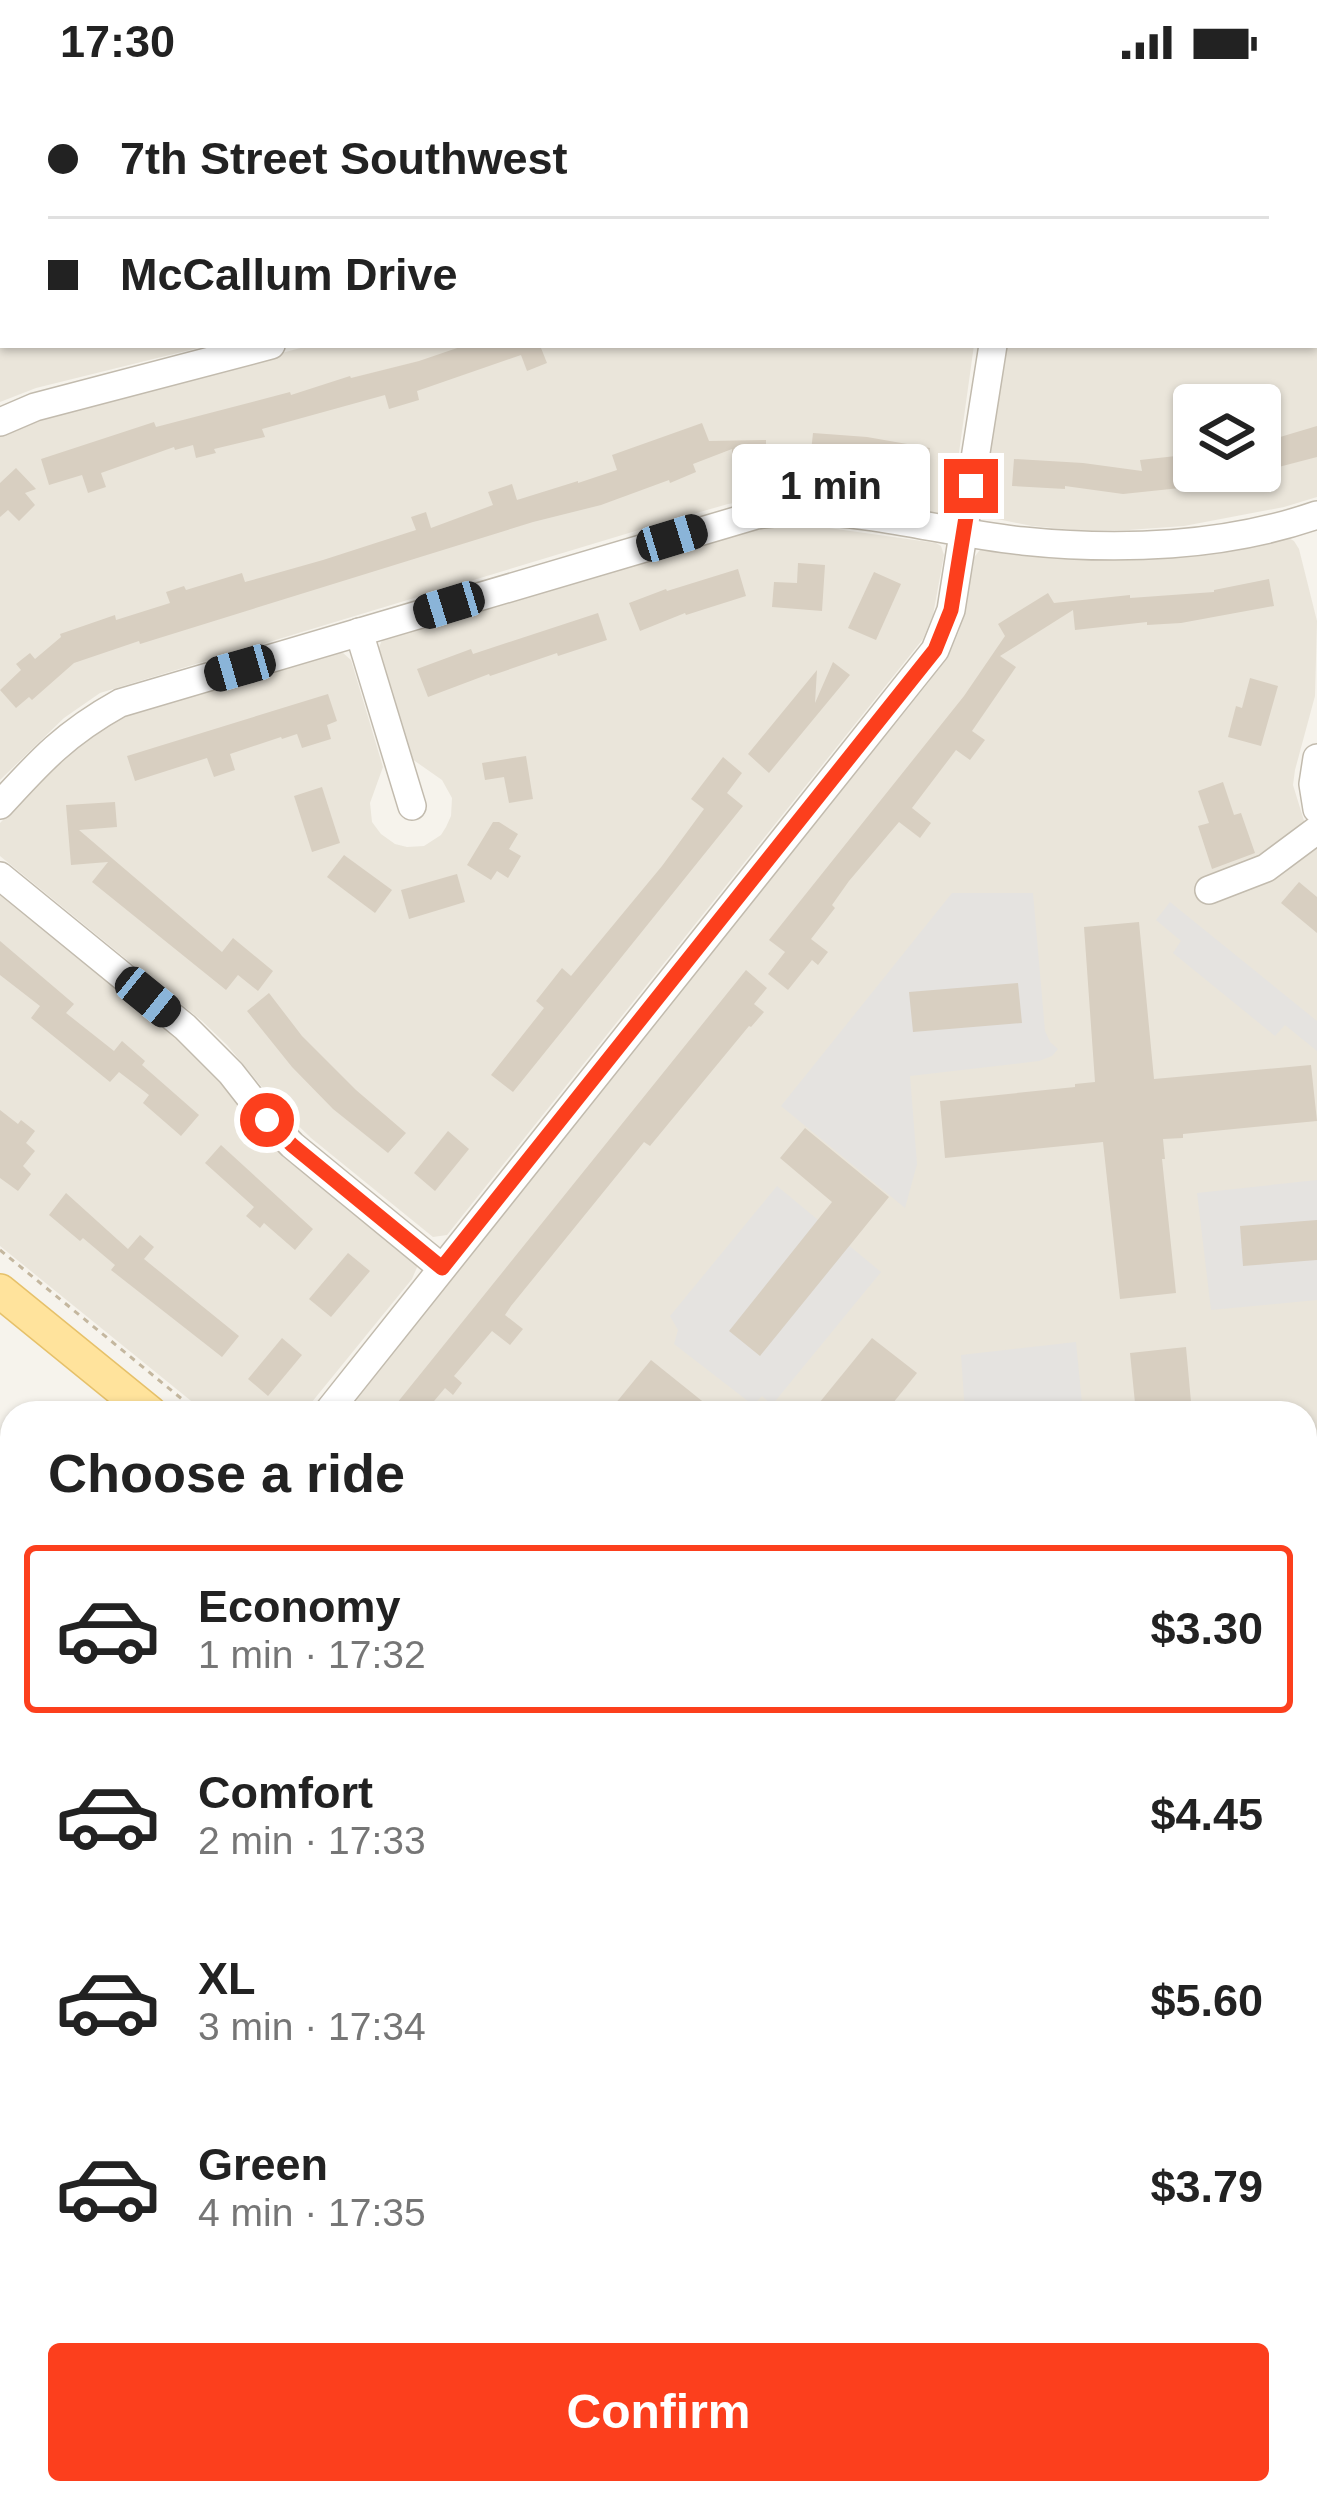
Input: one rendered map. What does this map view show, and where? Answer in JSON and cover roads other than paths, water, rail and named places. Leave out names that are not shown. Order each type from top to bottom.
[{"type":"main road","points":[[0,1292],[135,1401]]},
{"type":"street","points":[[0,422],[35,406],[259,348]]},
{"type":"street","points":[[337,1401],[935,650],[951,610],[993,348]]},
{"type":"street","points":[[0,805],[73,731],[120,703],[756,514],[837,514],[1086,546],[1151,544],[1315,523]]},
{"type":"street","points":[[359,632],[412,806]]},
{"type":"street","points":[[1316,760],[1317,809]]},
{"type":"street","points":[[1209,890],[1265,868],[1317,830]]},
{"type":"street","points":[[0,876],[185,1027],[231,1072],[292,1145],[442,1268]]}]
